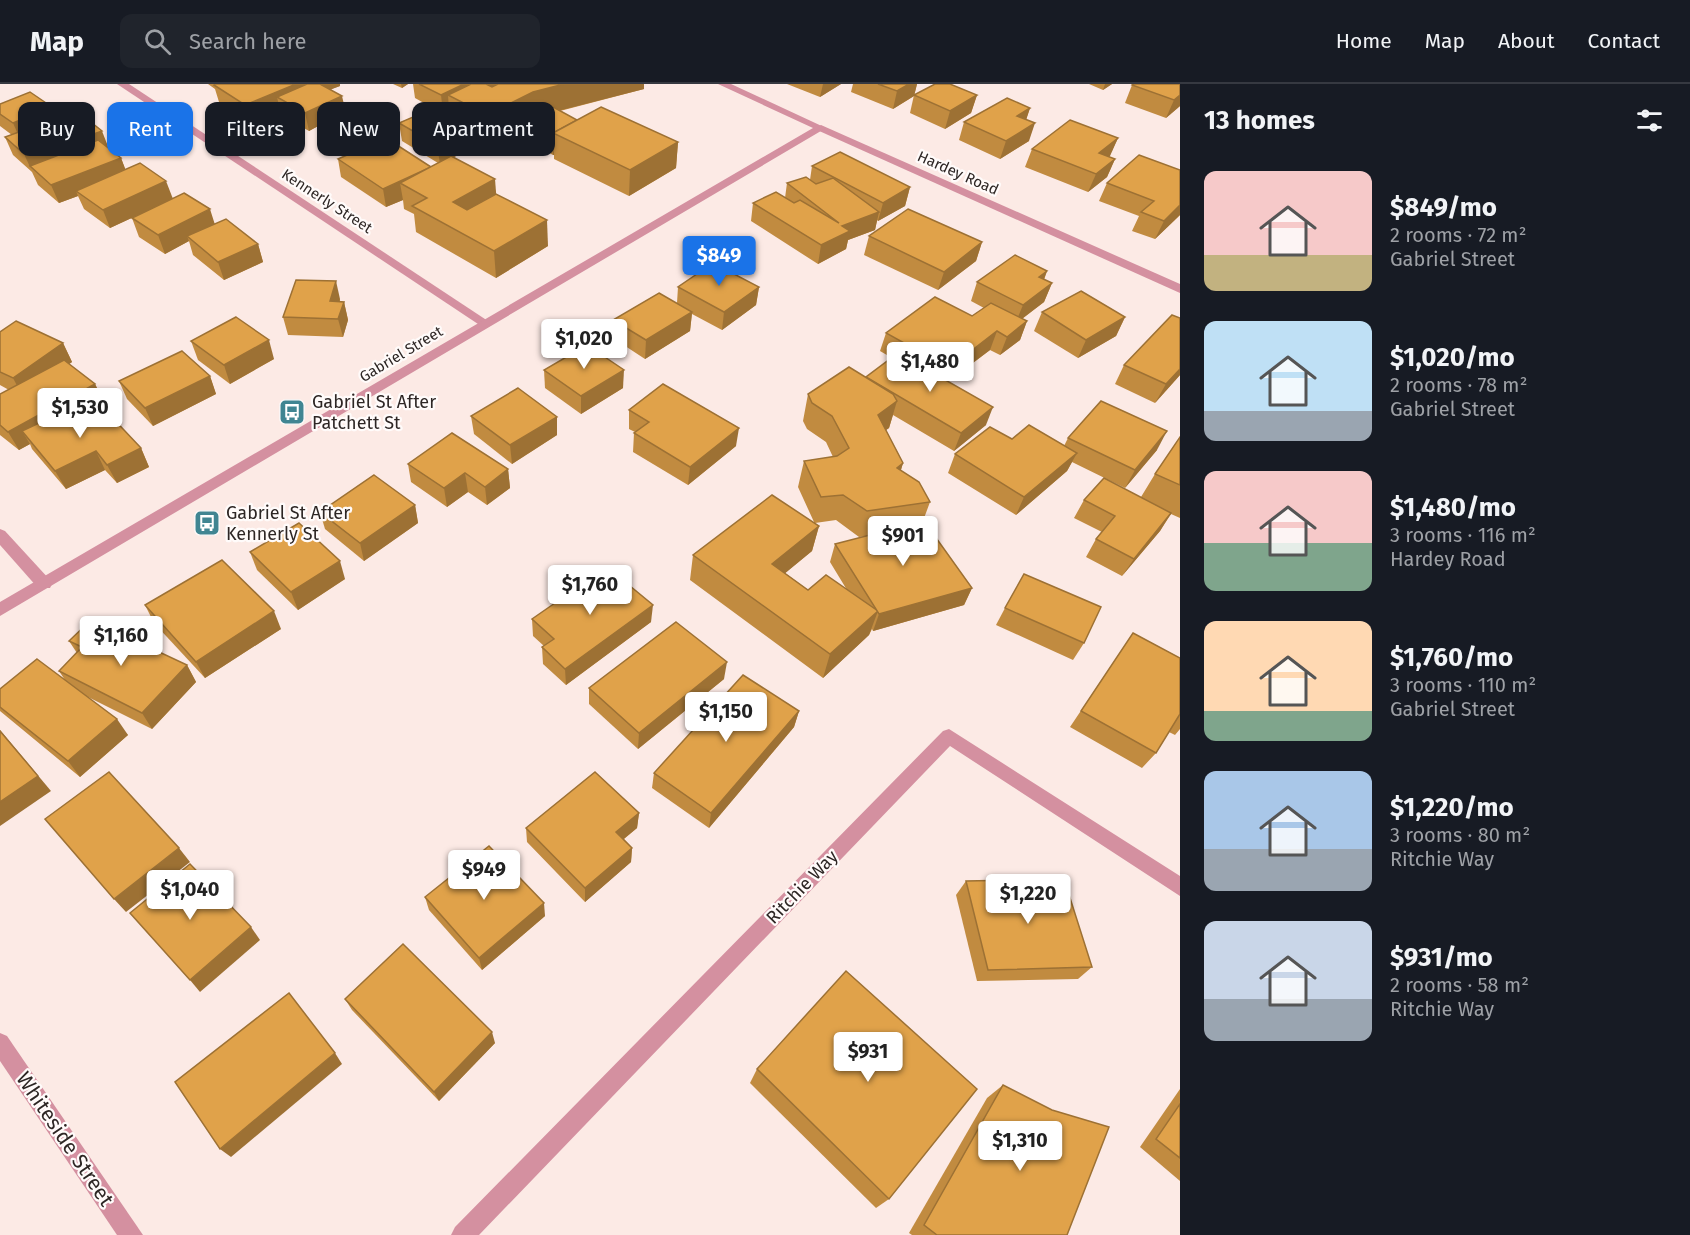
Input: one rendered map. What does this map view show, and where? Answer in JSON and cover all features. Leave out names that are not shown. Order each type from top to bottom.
[{"type":"street","name":"Kennerly Street","points":[[122,84],[485,323]]},
{"type":"street","name":"Hardey Road","points":[[723,84],[1180,289]]},
{"type":"street","name":"Gabriel Street","points":[[0,610],[485,323],[821,128]]},
{"type":"street","points":[[0,535],[44,584]]},
{"type":"street","name":"Ritchie Way","points":[[463,1235],[949,736],[1180,887]]},
{"type":"street","name":"Whiteside Street","points":[[0,1043],[131,1235]]},
{"type":"building","points":[[296,84],[252,102],[240,102],[214,85]]},
{"type":"building","points":[[307,84],[320,84],[342,96],[329,102],[317,102],[317,107],[305,113],[305,102],[286,102],[277,97]]},
{"type":"building","points":[[419,84],[464,84],[441,95]]},
{"type":"building","points":[[471,84],[486,84],[492,87],[498,84],[564,84],[533,92],[513,102],[462,102],[448,95]]},
{"type":"building","points":[[878,84],[909,84],[897,91]]},
{"type":"building","points":[[935,84],[950,84],[977,95],[950,111],[914,95]]},
{"type":"building","points":[[1133,84],[1180,84],[1180,95],[1174,100]]},
{"type":"building","points":[[30,92],[45,102],[18,102],[18,121],[13,123],[0,114],[0,104]]},
{"type":"building","points":[[1007,98],[1030,108],[1017,116],[1035,123],[1006,141],[964,122]]},
{"type":"building","points":[[601,107],[678,142],[630,170],[555,134]]},
{"type":"building","points":[[555,108],[577,120],[555,132]]},
{"type":"building","points":[[412,117],[412,131],[400,124]]},
{"type":"building","points":[[1070,120],[1118,138],[1099,153],[1115,159],[1096,174],[1032,149]]},
{"type":"building","points":[[95,125],[102,131],[95,134]]},
{"type":"building","points":[[18,132],[18,149],[5,137]]},
{"type":"building","points":[[98,140],[107,147],[107,156],[121,158],[51,185],[30,166],[56,156],[95,156],[95,141]]},
{"type":"building","points":[[400,147],[431,167],[383,189],[338,159],[345,156],[400,156]]},
{"type":"building","points":[[840,152],[910,187],[883,203],[812,166]]},
{"type":"building","points":[[1139,155],[1180,170],[1180,205],[1164,221],[1141,212],[1154,201],[1107,183]]},
{"type":"building","points":[[451,156],[495,179],[453,202],[467,210],[496,194],[547,220],[494,251],[412,206],[427,198],[400,183]]},
{"type":"building","points":[[140,163],[166,181],[103,210],[76,191]]},
{"type":"building","points":[[806,177],[816,184],[833,178],[879,212],[842,226],[850,231],[821,245],[753,203],[776,192],[794,203],[800,200],[839,223],[787,183]]},
{"type":"building","points":[[184,193],[210,209],[158,235],[132,218]]},
{"type":"building","points":[[908,209],[982,242],[944,272],[869,236]]},
{"type":"building","points":[[226,219],[258,244],[218,262],[187,236]]},
{"type":"building","points":[[1015,255],[1047,271],[1039,277],[1052,283],[1023,305],[977,282]]},
{"type":"building","points":[[713,263],[759,287],[724,312],[678,287]]},
{"type":"building","points":[[296,280],[336,281],[330,301],[344,302],[338,319],[283,317]]},
{"type":"building","points":[[1081,291],[1125,317],[1086,340],[1042,312]]},
{"type":"building","points":[[659,293],[692,312],[646,340],[613,320]]},
{"type":"building","points":[[935,297],[972,316],[991,303],[1027,321],[1007,337],[997,331],[949,368],[886,333]]},
{"type":"building","points":[[1172,315],[1180,318],[1180,369],[1166,384],[1124,365]]},
{"type":"building","points":[[236,317],[269,340],[224,365],[191,341]]},
{"type":"building","points":[[16,321],[63,343],[13,378],[0,372],[0,332]]},
{"type":"building","points":[[587,345],[624,370],[581,396],[544,370]]},
{"type":"building","points":[[182,351],[210,376],[145,408],[119,381]]},
{"type":"building","points":[[898,353],[993,407],[961,433],[866,377]]},
{"type":"building","points":[[64,360],[95,384],[8,432],[0,425],[0,394]]},
{"type":"building","points":[[849,367],[893,394],[897,401],[878,415],[903,463],[897,468],[919,482],[930,502],[867,511],[843,495],[821,497],[804,461],[837,456],[849,448],[832,416],[812,403],[808,394]]},
{"type":"building","points":[[663,384],[739,428],[690,467],[634,433],[649,422],[629,410]]},
{"type":"building","points":[[518,388],[557,417],[510,445],[471,416]]},
{"type":"building","points":[[1101,401],[1167,431],[1135,470],[1068,438]]},
{"type":"building","points":[[71,408],[83,422],[106,411],[141,448],[107,465],[96,451],[55,471],[22,431]]},
{"type":"building","points":[[1029,425],[1077,453],[1024,497],[955,454],[990,427],[1012,439]]},
{"type":"building","points":[[452,433],[508,469],[485,487],[465,473],[444,488],[408,464]]},
{"type":"building","points":[[1180,437],[1180,485],[1155,474]]},
{"type":"building","points":[[374,475],[415,505],[360,543],[320,512]]},
{"type":"building","points":[[1104,478],[1171,513],[1134,559],[1096,539],[1115,516],[1084,500]]},
{"type":"building","points":[[772,495],[819,526],[772,564],[808,590],[826,575],[878,611],[830,654],[693,555]]},
{"type":"building","points":[[924,521],[972,588],[879,614],[835,544]]},
{"type":"building","points":[[299,523],[340,561],[291,592],[250,552]]},
{"type":"building","points":[[222,560],[274,611],[196,662],[145,605]]},
{"type":"building","points":[[607,567],[653,605],[565,669],[542,647],[554,639],[532,619]]},
{"type":"building","points":[[1024,574],[1101,607],[1084,643],[1005,608]]},
{"type":"building","points":[[91,620],[187,665],[142,713],[59,671],[82,647],[69,641]]},
{"type":"building","points":[[676,622],[727,662],[639,733],[589,688]]},
{"type":"building","points":[[1133,633],[1180,658],[1180,714],[1156,753],[1081,711]]},
{"type":"building","points":[[37,659],[117,719],[68,761],[0,707],[0,689]]},
{"type":"building","points":[[743,675],[799,711],[711,813],[654,773]]},
{"type":"building","points":[[0,731],[38,776],[0,802]]},
{"type":"building","points":[[109,772],[179,848],[114,899],[45,819]]},
{"type":"building","points":[[595,772],[639,813],[616,832],[632,848],[585,888],[526,828]]},
{"type":"building","points":[[489,846],[544,903],[479,958],[425,897]]},
{"type":"building","points":[[190,864],[251,927],[190,980],[130,913]]},
{"type":"building","points":[[1064,879],[1092,967],[988,970],[966,881]]},
{"type":"building","points":[[403,944],[492,1032],[434,1092],[345,999]]},
{"type":"building","points":[[846,971],[977,1089],[889,1199],[757,1069]]},
{"type":"building","points":[[289,993],[335,1053],[220,1149],[175,1082]]},
{"type":"building","points":[[1003,1085],[1052,1110],[1109,1127],[1067,1235],[937,1235],[924,1225]]},
{"type":"building","points":[[1180,1104],[1180,1158],[1156,1139]]},
{"type":"place","name":"Gabriel St After Patchett St","points":[[292,412]]},
{"type":"place","name":"Gabriel St After Kennerly St","points":[[207,523]]}]
